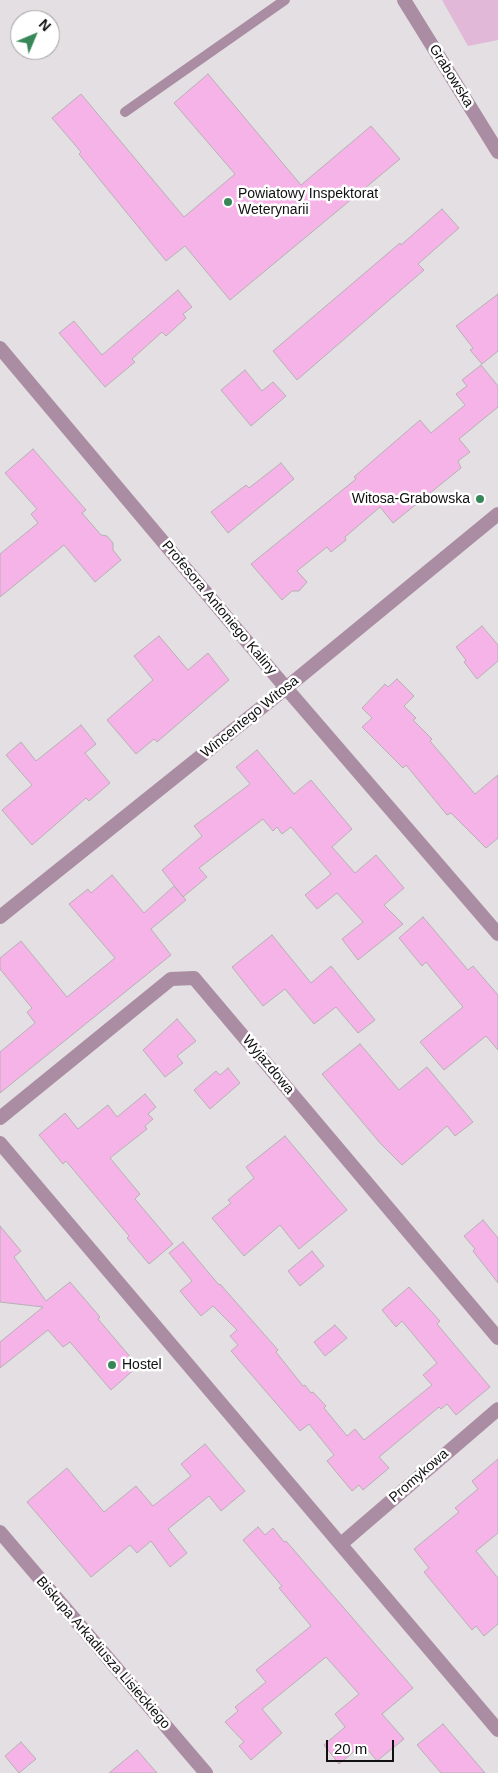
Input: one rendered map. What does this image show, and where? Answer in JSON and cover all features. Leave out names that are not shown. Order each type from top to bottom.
[{"type":"street","name":"Grabowska","points":[[404,0],[498,152]]},
{"type":"street","name":"Profesora Antoniego Kaliny","points":[[0,348],[286,688],[498,934]]},
{"type":"street","name":"Wincentego Witosa","points":[[0,917],[286,688],[498,514]]},
{"type":"street","name":"Wyjazdowa","points":[[0,1118],[171,979],[194,978],[498,1338]]},
{"type":"street","points":[[0,1143],[498,1730]]},
{"type":"street","name":"Promykowa","points":[[341,1544],[498,1409]]},
{"type":"street","name":"Biskupa Arkadiusza Lisieckiego","points":[[0,1532],[206,1773]]},
{"type":"lane","points":[[125,112],[285,0]]},
{"type":"shaded area","points":[[442,0],[498,0],[498,40],[468,46]]},
{"type":"building","points":[[208,74],[301,185],[371,126],[400,159],[230,300],[185,246],[166,261],[52,118],[81,94],[184,217],[235,174],[174,103]]},
{"type":"building","points":[[442,209],[459,228],[418,264],[424,270],[297,380],[273,351]]},
{"type":"building","points":[[178,290],[192,307],[183,314],[186,318],[166,336],[162,332],[132,359],[135,362],[105,387],[59,333],[74,321],[102,355]]},
{"type":"building","points":[[498,294],[498,351],[482,364],[470,350],[473,348],[456,326]]},
{"type":"building","points":[[481,365],[498,386],[498,407],[459,439],[470,452],[458,461],[461,468],[393,523],[380,507],[345,537],[346,540],[331,552],[327,547],[297,571],[307,582],[299,591],[292,591],[282,600],[251,564],[356,479],[354,477],[420,420],[431,433],[465,405],[456,394],[467,386],[462,380]]},
{"type":"building","points":[[245,370],[262,391],[273,382],[286,396],[251,426],[221,390]]},
{"type":"building","points":[[33,449],[86,510],[82,513],[101,535],[107,536],[113,543],[113,550],[121,560],[95,582],[64,545],[0,597],[0,554],[38,523],[31,514],[37,509],[5,473]]},
{"type":"building","points":[[281,463],[294,479],[228,533],[211,512],[246,485],[249,488]]},
{"type":"building","points":[[482,626],[498,645],[498,661],[477,679],[464,662],[466,660],[456,647]]},
{"type":"building","points":[[159,636],[188,670],[208,653],[229,680],[157,742],[154,739],[136,754],[107,720],[153,680],[134,656]]},
{"type":"building","points":[[397,679],[414,696],[404,706],[416,718],[413,720],[432,739],[430,741],[475,794],[498,775],[498,838],[486,848],[451,813],[447,815],[406,765],[403,768],[362,727],[372,718],[362,708],[385,684],[388,687]]},
{"type":"building","points":[[81,725],[96,744],[85,753],[110,783],[89,801],[86,798],[32,845],[2,810],[32,785],[6,755],[21,742],[36,761]]},
{"type":"building","points":[[257,750],[294,794],[311,780],[352,829],[332,847],[355,873],[376,855],[404,888],[384,905],[403,924],[358,960],[342,939],[363,922],[337,893],[317,909],[305,895],[331,874],[291,827],[282,834],[277,827],[273,831],[263,819],[199,868],[207,877],[183,897],[162,870],[202,836],[194,826],[250,784],[236,767]]},
{"type":"building","points":[[112,875],[144,913],[174,886],[186,900],[151,929],[171,955],[0,1093],[0,1052],[35,1023],[27,1012],[32,1008],[0,969],[0,958],[21,941],[67,997],[115,958],[69,904],[88,889],[91,893]]},
{"type":"building","points":[[423,917],[468,970],[473,966],[498,995],[498,1050],[486,1036],[444,1070],[420,1042],[463,1007],[426,962],[422,966],[399,938]]},
{"type":"building","points":[[272,935],[311,983],[331,966],[375,1020],[358,1033],[336,1007],[314,1024],[285,989],[263,1006],[232,967]]},
{"type":"building","points":[[177,1019],[196,1041],[177,1056],[183,1063],[165,1077],[143,1050]]},
{"type":"building","points":[[360,1044],[399,1090],[427,1067],[473,1122],[455,1136],[447,1126],[402,1165],[380,1143],[322,1074]]},
{"type":"building","points":[[228,1068],[240,1083],[210,1109],[194,1090],[216,1071],[220,1075]]},
{"type":"building","points":[[145,1094],[156,1107],[148,1114],[153,1119],[145,1126],[147,1129],[110,1158],[140,1194],[135,1199],[173,1244],[149,1264],[127,1238],[129,1236],[66,1161],[63,1164],[39,1135],[65,1113],[78,1129],[108,1105],[117,1117]]},
{"type":"building","points":[[285,1136],[347,1210],[299,1249],[280,1225],[244,1256],[212,1218],[231,1203],[228,1200],[254,1178],[246,1167]]},
{"type":"building","points":[[483,1220],[498,1238],[498,1283],[464,1236]]},
{"type":"building","points":[[0,1226],[21,1251],[14,1257],[46,1301],[70,1282],[100,1317],[98,1319],[138,1366],[111,1390],[70,1342],[63,1347],[48,1330],[0,1368],[0,1342],[43,1307],[0,1302]]},
{"type":"building","points":[[183,1242],[278,1350],[276,1352],[303,1386],[305,1385],[326,1406],[324,1408],[347,1436],[355,1429],[364,1440],[432,1385],[423,1375],[437,1363],[402,1321],[396,1327],[382,1310],[409,1287],[440,1321],[437,1324],[490,1387],[456,1415],[447,1404],[441,1409],[439,1407],[379,1457],[389,1468],[363,1490],[359,1485],[352,1491],[327,1461],[334,1455],[309,1424],[300,1431],[231,1351],[238,1345],[230,1336],[237,1330],[213,1306],[201,1316],[180,1291],[192,1281],[169,1253]]},
{"type":"building","points":[[312,1251],[324,1266],[300,1286],[288,1271]]},
{"type":"building","points":[[335,1325],[347,1338],[325,1356],[314,1342]]},
{"type":"building","points":[[205,1444],[245,1491],[221,1511],[209,1496],[168,1529],[187,1553],[170,1567],[151,1541],[137,1553],[130,1545],[91,1577],[27,1502],[67,1468],[104,1512],[136,1486],[153,1506],[191,1476],[181,1464]]},
{"type":"building","points":[[498,1459],[498,1533],[476,1551],[498,1578],[498,1624],[484,1636],[476,1626],[472,1630],[424,1572],[429,1568],[414,1549],[459,1512],[455,1508],[478,1489],[472,1481]]},
{"type":"building","points":[[258,1527],[265,1535],[273,1528],[284,1542],[286,1541],[413,1688],[382,1714],[404,1739],[377,1761],[363,1744],[339,1764],[324,1745],[345,1727],[335,1714],[359,1694],[326,1657],[262,1709],[282,1733],[251,1760],[239,1746],[244,1742],[225,1722],[238,1711],[235,1707],[266,1682],[256,1670],[311,1626],[279,1588],[282,1586],[243,1540]]},
{"type":"building","points":[[443,1724],[485,1773],[441,1773],[417,1745]]},
{"type":"building","points":[[21,1742],[36,1759],[19,1773],[5,1756]]},
{"type":"building","points":[[137,1750],[157,1773],[109,1773]]},
{"type":"place","name":"Powiatowy Inspektorat Weterynarii","points":[[228,202]]},
{"type":"place","name":"Witosa-Grabowska","points":[[480,499]]},
{"type":"place","name":"Hostel","points":[[112,1365]]}]
